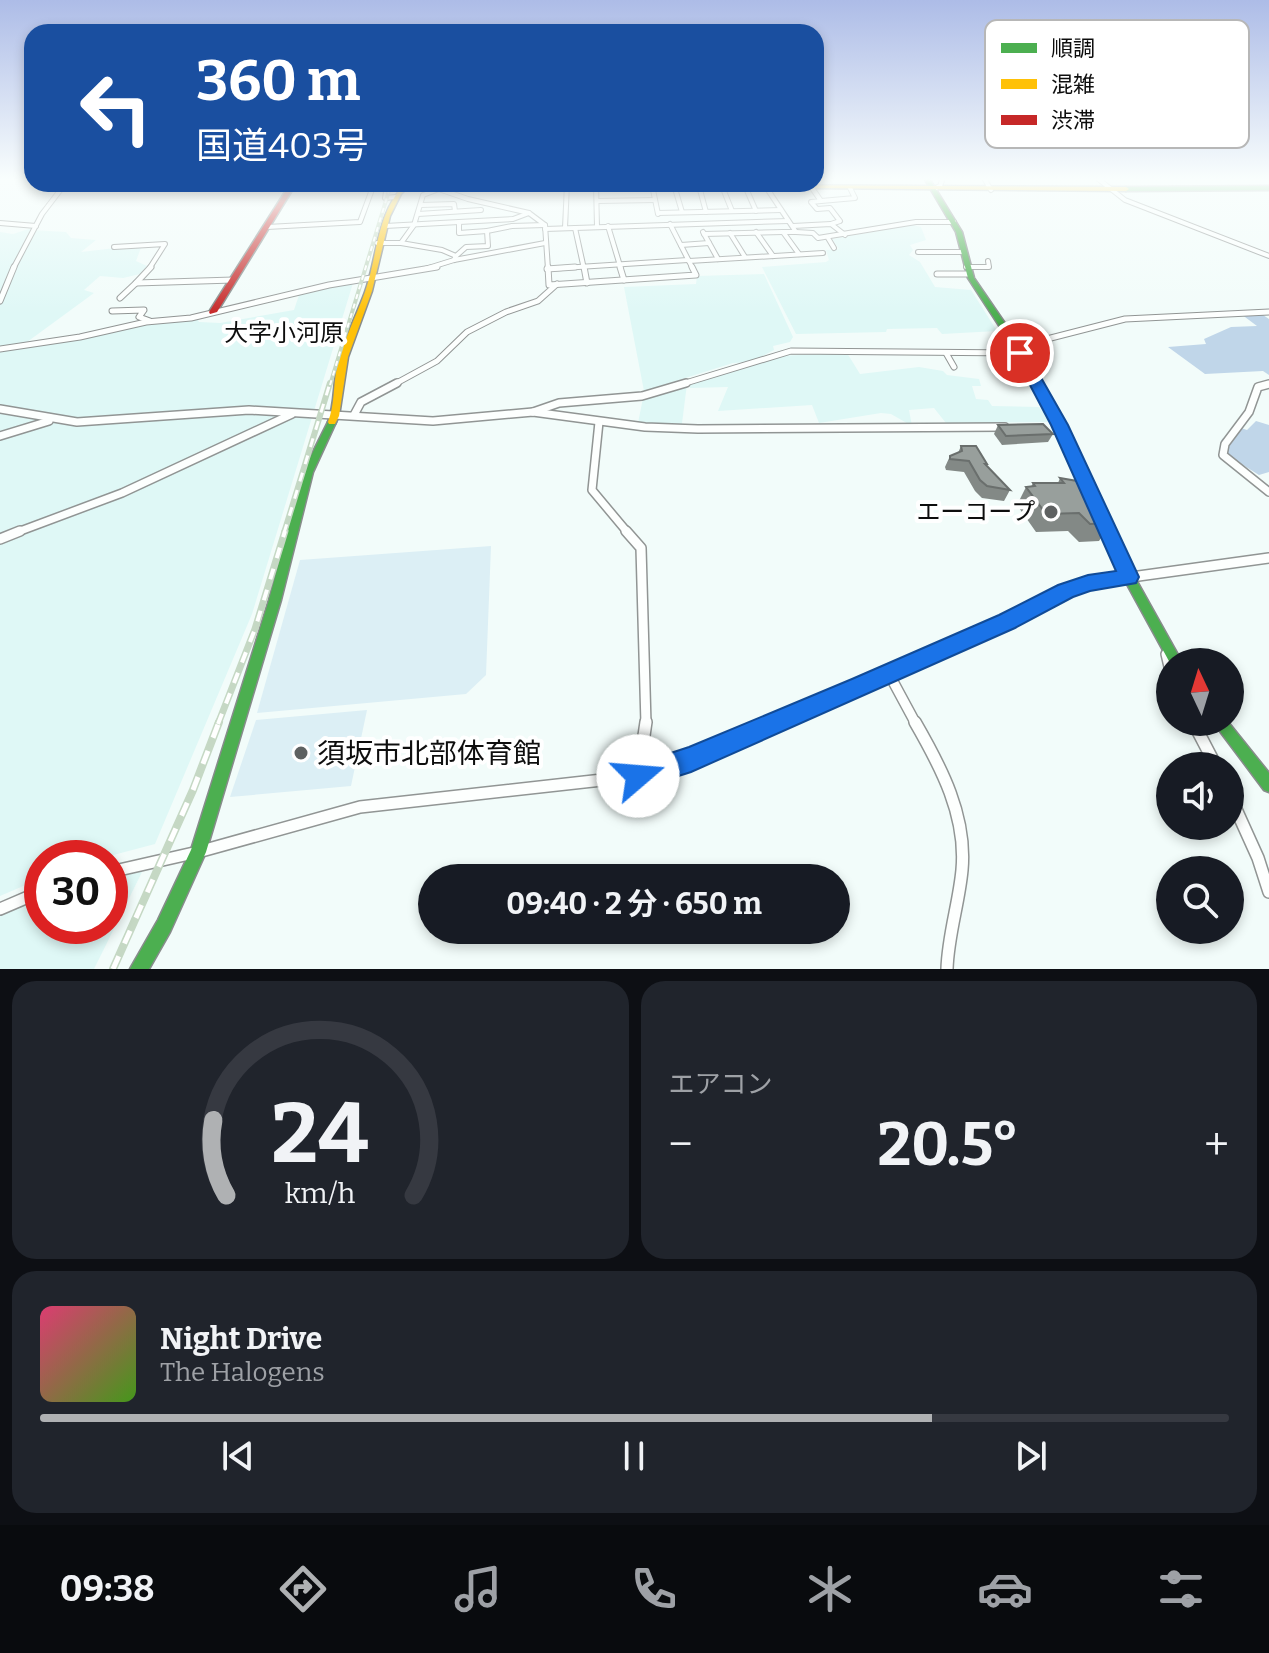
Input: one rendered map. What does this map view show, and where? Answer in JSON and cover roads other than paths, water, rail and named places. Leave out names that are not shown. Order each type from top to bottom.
[{"type":"main road","points":[[213,312],[269,223]]},
{"type":"main road","points":[[955,223],[962,239],[968,270],[1018,348],[1059,425],[1129,577],[1165,646]]},
{"type":"main road","points":[[139,969],[164,926],[198,852],[275,600],[308,472],[336,414],[341,366],[372,279],[377,243],[385,226]]},
{"type":"main road","points":[[1231,736],[1269,785]]},
{"type":"street","points":[[3,223],[36,226]]},
{"type":"street","points":[[0,301],[9,289],[11,276],[38,223]]},
{"type":"street","points":[[267,227],[337,223]]},
{"type":"street","points":[[385,226],[432,223]]},
{"type":"street","points":[[459,223],[459,233],[512,226],[575,228],[690,223]]},
{"type":"street","points":[[541,223],[545,227],[549,285],[624,280],[648,282],[696,275],[670,224]]},
{"type":"street","points":[[565,223],[565,228]]},
{"type":"street","points":[[695,223],[718,259]]},
{"type":"street","points":[[790,223],[794,229],[828,238],[909,223]]},
{"type":"street","points":[[1181,223],[1269,256]]},
{"type":"street","points":[[401,243],[414,224]]},
{"type":"street","points":[[704,234],[783,232],[831,224],[845,235]]},
{"type":"street","points":[[608,226],[624,280]]},
{"type":"street","points":[[575,228],[587,283]]},
{"type":"street","points":[[0,349],[213,312],[329,285],[438,267],[455,258],[466,247],[488,246],[487,231]]},
{"type":"street","points":[[756,232],[773,256]]},
{"type":"street","points":[[783,232],[799,254]]},
{"type":"street","points":[[730,233],[745,257]]},
{"type":"street","points":[[828,238],[834,248]]},
{"type":"street","points":[[377,243],[401,243],[442,250],[455,258],[545,243]]},
{"type":"street","points":[[681,245],[709,243]]},
{"type":"street","points":[[114,247],[165,244],[136,283],[120,298]]},
{"type":"street","points":[[924,254],[963,252]]},
{"type":"street","points":[[547,269],[823,254]]},
{"type":"street","points":[[937,274],[989,267],[988,261]]},
{"type":"street","points":[[667,277],[669,284]]},
{"type":"street","points":[[136,283],[233,280]]},
{"type":"street","points":[[354,415],[361,402],[437,361],[467,332],[538,301],[557,284]]},
{"type":"street","points":[[112,311],[144,310],[124,328]]},
{"type":"street","points":[[533,412],[536,408],[559,403],[642,396],[791,351],[946,353],[1018,348],[1126,319],[1189,313],[1269,312]]},
{"type":"street","points":[[140,315],[152,322]]},
{"type":"street","points":[[946,353],[954,367]]},
{"type":"street","points":[[1269,384],[1258,387],[1249,412],[1225,444],[1223,455],[1269,492]]},
{"type":"street","points":[[0,409],[77,422],[249,410],[450,422],[533,412],[599,422],[698,429],[1013,427]]},
{"type":"street","points":[[0,539],[122,493],[295,413]]},
{"type":"street","points":[[0,436],[51,420]]},
{"type":"street","points":[[599,422],[592,490],[637,542],[642,558],[646,731],[638,776]]},
{"type":"street","points":[[1044,426],[1059,425]]},
{"type":"street","points":[[128,868],[360,807],[638,776],[691,759],[1007,622],[1088,583],[1269,558]]},
{"type":"street","points":[[889,674],[949,787],[958,814],[963,855],[947,969]]},
{"type":"street","points":[[1244,827],[1269,892]]},
{"type":"street","points":[[0,909],[24,899]]},
{"type":"railway","points":[[330,385],[379,223]]},
{"type":"railway","points":[[284,533],[330,383]]},
{"type":"railway","points":[[218,724],[255,629],[285,531]]},
{"type":"railway","points":[[113,969],[193,790],[219,722]]},
{"type":"place","name":"エーコープ","points":[[1051,512]]},
{"type":"place","name":"須坂市北部体育館","points":[[301,753]]},
{"type":"district","name":"大字小河原","points":[[284,333]]}]
